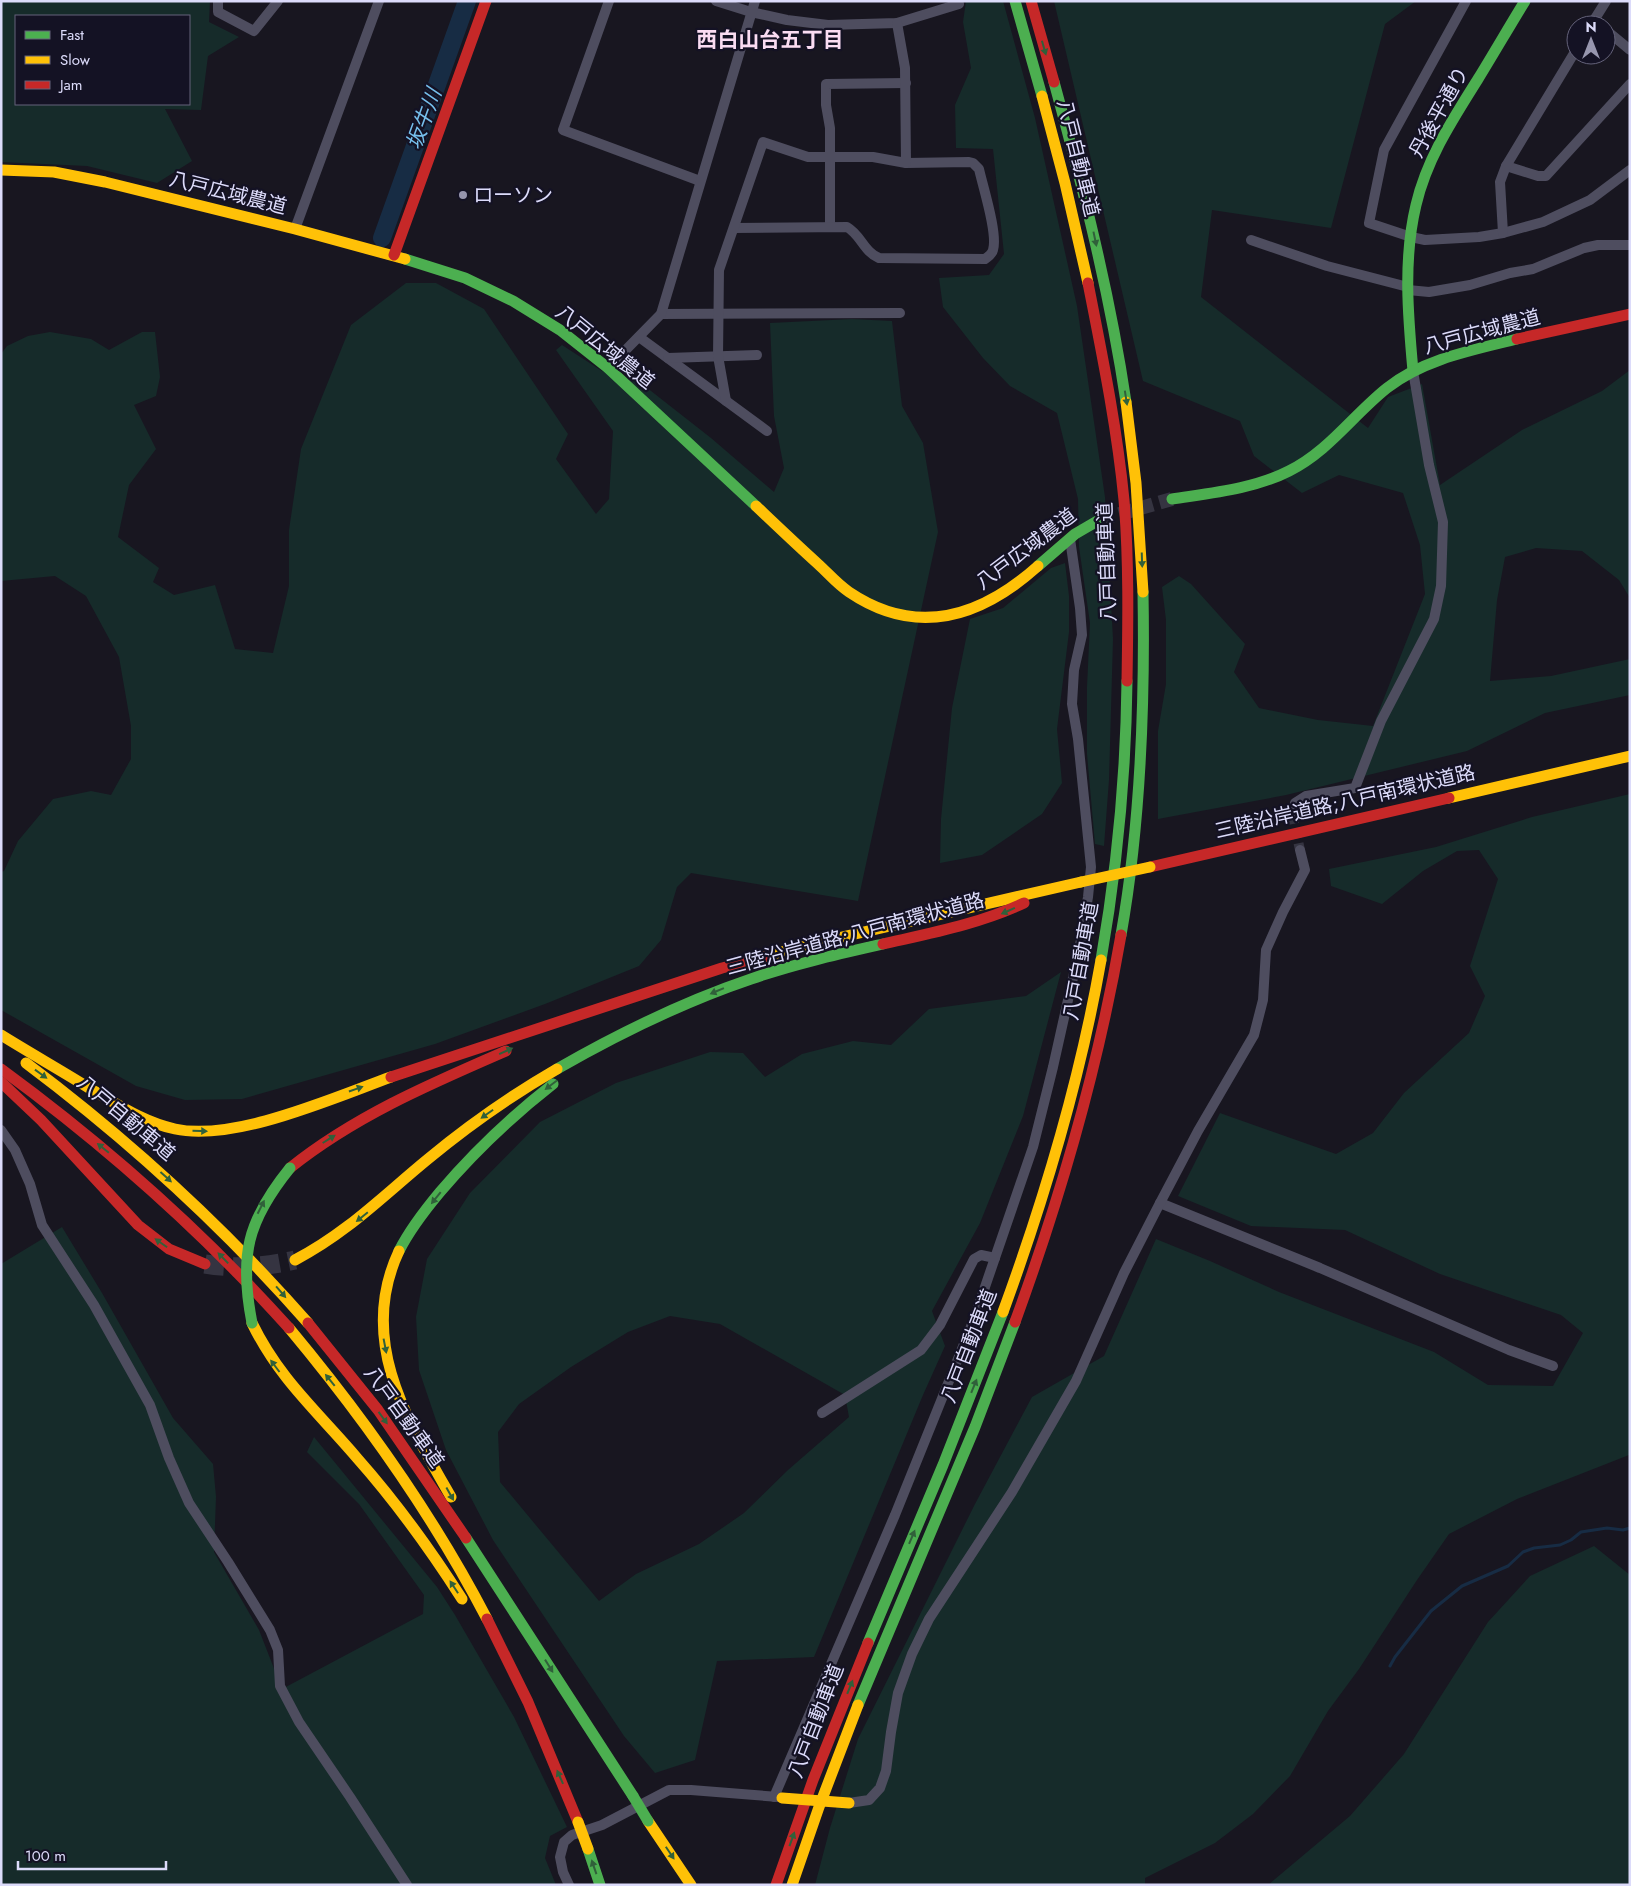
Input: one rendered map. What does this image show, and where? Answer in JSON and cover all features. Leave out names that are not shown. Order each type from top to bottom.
[{"type":"main road","points":[[394,255],[486,1]]},
{"type":"main road","name":"八戸自動車道","points":[[776,1885],[834,1726],[1001,1318],[1043,1198],[1082,1059],[1099,975],[1118,858],[1128,710],[1128,599],[1124,501],[1113,417],[1098,327],[1073,214],[1015,1]]},
{"type":"main road","name":"八戸自動車道","points":[[792,1885],[826,1787],[880,1651],[1014,1326],[1056,1207],[1096,1065],[1114,976],[1132,860],[1142,722],[1144,607],[1140,518],[1130,422],[1116,338],[1091,223],[1031,1]]},
{"type":"main road","name":"丹後平通り","points":[[1413,371],[1408,288],[1411,237],[1417,203],[1428,167],[1444,132],[1525,1]]},
{"type":"main road","name":"八戸広域農道","points":[[1,170],[54,172],[105,182],[295,229],[394,255],[465,278],[513,301],[560,330],[608,368],[848,591],[884,611],[909,618],[935,619],[985,604],[1012,588],[1083,527],[1099,520]]},
{"type":"main road","name":"八戸広域農道","points":[[1172,499],[1232,490],[1274,479],[1299,467],[1322,450],[1388,386],[1413,371],[1451,357],[1503,342],[1630,314]]},
{"type":"main road","name":"三陸沿岸道路;八戸南環状道路","points":[[654,991],[761,957],[1630,756]]},
{"type":"main road","name":"三陸沿岸道路;八戸南環状道路","points":[[651,1021],[727,987],[762,975],[807,962],[981,922],[1069,885]]},
{"type":"main road","points":[[1,1035],[136,1116],[174,1129],[195,1132],[216,1131],[238,1128],[278,1117],[403,1073],[654,991]]},
{"type":"main road","points":[[541,1734],[476,1621],[420,1537],[372,1474],[284,1378],[270,1358],[252,1323],[245,1274],[248,1247],[252,1230],[265,1200],[290,1168],[329,1138],[390,1105],[532,1039],[654,991]]},
{"type":"main road","points":[[295,1260],[326,1244],[346,1230],[444,1145],[509,1098],[581,1055],[651,1021]]},
{"type":"main road","points":[[523,1624],[445,1486],[406,1410],[395,1384],[383,1336],[382,1313],[384,1292],[398,1252],[412,1230],[452,1178],[495,1131],[521,1108],[582,1062],[651,1021]]},
{"type":"main road","name":"八戸自動車道","points":[[1,1045],[67,1093],[160,1171],[232,1238],[349,1372],[419,1469],[523,1624],[691,1885]]},
{"type":"main road","name":"八戸自動車道","points":[[1,1069],[80,1129],[171,1206],[260,1296],[370,1432],[406,1484],[469,1586],[518,1680],[578,1822],[600,1885]]},
{"type":"main road","points":[[1,1082],[41,1120],[138,1225],[169,1249],[186,1258],[205,1264]]},
{"type":"main road","points":[[778,1797],[849,1803]]},
{"type":"street","points":[[218,1],[218,12],[254,31],[278,1]]},
{"type":"street","points":[[295,229],[379,1]]},
{"type":"street","points":[[609,1],[563,130],[700,181]]},
{"type":"street","points":[[716,1],[750,12],[810,24],[896,22],[959,4],[958,1]]},
{"type":"street","points":[[608,368],[661,314],[750,12],[755,1]]},
{"type":"street","points":[[1466,1],[1384,150],[1369,223],[1425,240],[1503,234],[1544,222],[1590,200],[1630,170]]},
{"type":"street","points":[[1599,15],[1606,1]]},
{"type":"street","points":[[896,22],[905,68],[906,163]]},
{"type":"street","points":[[1616,38],[1630,50]]},
{"type":"street","points":[[1503,234],[1500,182],[1506,166],[1567,65]]},
{"type":"street","points":[[830,227],[830,128],[826,105],[826,84],[906,83]]},
{"type":"street","points":[[1506,166],[1538,176],[1546,176],[1630,84]]},
{"type":"street","points":[[726,401],[718,356],[719,270],[763,142],[808,157],[873,157],[906,163],[973,163],[979,169],[992,226],[993,251],[985,259],[879,258],[872,255],[855,232],[847,227],[734,228]]},
{"type":"street","points":[[1250,240],[1327,266],[1429,292],[1470,285],[1510,272],[1533,269],[1584,248],[1598,245],[1630,245]]},
{"type":"street","points":[[661,314],[900,313]]},
{"type":"street","points":[[639,337],[767,431]]},
{"type":"street","points":[[668,358],[757,355]]},
{"type":"street","points":[[1292,814],[1295,803],[1306,796],[1355,788],[1381,721],[1434,619],[1441,586],[1443,522],[1429,465],[1413,371]]},
{"type":"street","points":[[569,1885],[563,1872],[560,1857],[564,1842],[572,1835],[602,1825],[669,1790],[778,1797],[974,1319],[1033,1147],[1079,951],[1088,897],[1090,852],[1078,739],[1072,704],[1074,670],[1082,635],[1070,539]]},
{"type":"street","points":[[849,1803],[869,1800],[880,1788],[886,1771],[890,1732],[898,1693],[912,1654],[930,1619],[1012,1492],[1076,1381],[1124,1273],[1160,1203],[1198,1131],[1254,1035],[1263,1000],[1266,950],[1283,912],[1306,870],[1300,850]]},
{"type":"street","points":[[1,1130],[15,1150],[30,1184],[42,1225],[94,1305],[150,1405],[169,1458],[189,1503],[270,1630],[278,1650],[280,1686],[298,1722],[350,1796],[408,1885]]},
{"type":"street","points":[[1160,1203],[1320,1268],[1509,1350],[1553,1366]]},
{"type":"street","points":[[822,1413],[920,1350],[940,1325],[974,1259],[982,1254],[995,1258]]},
{"type":"green space","points":[[1,1],[210,1],[209,22],[239,37],[208,56],[201,110],[165,109],[192,161],[157,183],[87,166],[1,162]]},
{"type":"green space","points":[[966,1],[1003,1],[1035,118],[1077,306],[1105,497],[1113,639],[1109,780],[1104,846],[1095,844],[1087,754],[1087,687],[1090,623],[1079,547],[1078,499],[1057,413],[1010,386],[983,358],[943,307],[939,278],[989,275],[1004,254],[993,149],[956,148],[955,105],[971,68],[963,22]]},
{"type":"green space","points":[[1054,1],[1416,1],[1385,24],[1331,228],[1212,210],[1201,297],[1368,428],[1388,397],[1422,384],[1440,485],[1522,430],[1602,391],[1630,370],[1630,598],[1619,580],[1582,551],[1536,548],[1505,557],[1497,600],[1490,681],[1551,676],[1630,659],[1630,695],[1545,713],[1467,751],[1286,795],[1158,819],[1158,731],[1166,684],[1166,620],[1162,587],[1179,576],[1191,584],[1245,644],[1234,672],[1259,708],[1318,720],[1373,726],[1425,594],[1420,545],[1403,493],[1339,475],[1302,493],[1254,456],[1240,421],[1143,381]]},
{"type":"green space","points":[[406,283],[436,283],[484,309],[568,434],[556,459],[596,514],[609,499],[613,431],[556,350],[562,345],[602,371],[637,380],[711,438],[774,492],[784,468],[774,416],[770,323],[852,319],[892,321],[902,406],[923,443],[938,532],[858,901],[691,873],[677,887],[661,940],[639,966],[545,1004],[435,1044],[242,1099],[185,1100],[136,1086],[1,1010],[1,872],[4,871],[18,841],[53,799],[91,791],[111,795],[131,759],[131,726],[119,657],[86,596],[55,576],[1,581],[1,354],[7,346],[28,336],[50,332],[91,339],[109,350],[142,332],[155,332],[160,377],[156,396],[134,405],[156,449],[129,485],[118,537],[159,568],[153,582],[174,595],[215,585],[235,649],[273,653],[289,586],[289,530],[301,449],[351,325]]},
{"type":"green space","points":[[1065,563],[1069,596],[1069,632],[1057,729],[1062,783],[1042,814],[982,855],[940,863],[941,819],[952,708],[970,619],[1003,608],[1051,568]]},
{"type":"green space","points":[[1630,794],[1629,1455],[1517,1499],[1449,1534],[1359,1669],[1328,1711],[1290,1776],[1253,1814],[1215,1843],[1145,1878],[1145,1885],[815,1885],[830,1828],[858,1739],[975,1504],[1032,1397],[1104,1356],[1156,1239],[1279,1292],[1434,1352],[1488,1385],[1553,1386],[1583,1333],[1561,1315],[1440,1274],[1345,1230],[1251,1226],[1178,1196],[1220,1113],[1336,1154],[1373,1133],[1404,1093],[1469,1033],[1485,996],[1470,966],[1498,879],[1479,850],[1457,851],[1423,871],[1382,904],[1331,886],[1329,869],[1436,847],[1532,817]]},
{"type":"green space","points":[[1061,972],[1023,1116],[980,1223],[932,1311],[945,1346],[814,1657],[717,1661],[695,1760],[655,1773],[624,1736],[493,1540],[446,1450],[419,1370],[416,1317],[427,1259],[470,1193],[540,1122],[616,1083],[710,1052],[743,1053],[765,1077],[802,1054],[853,1041],[891,1045],[929,1009],[1026,996]],"holes":[[[670,1316],[720,1324],[845,1395],[849,1417],[788,1470],[744,1513],[699,1544],[636,1574],[599,1601],[500,1482],[498,1432],[519,1404],[571,1367],[628,1332]]]},
{"type":"green space","points":[[62,1227],[173,1418],[213,1464],[216,1497],[214,1552],[259,1630],[282,1689],[423,1614],[424,1595],[359,1504],[307,1452],[314,1437],[437,1587],[514,1717],[567,1827],[550,1836],[545,1858],[556,1885],[1,1885],[1,1264]]},
{"type":"green space","points":[[1594,1546],[1630,1575],[1630,1885],[1268,1885],[1350,1816],[1404,1754],[1488,1622],[1530,1576]]},
{"type":"waterway","name":"坂牛川","points":[[382,238],[467,1]]},
{"type":"waterway","points":[[1390,1666],[1431,1611],[1462,1586],[1508,1566],[1523,1552],[1534,1548],[1560,1545],[1571,1540],[1581,1532],[1607,1528],[1623,1530],[1630,1528]]},
{"type":"tunnel","points":[[1099,520],[1172,499]]},
{"type":"tunnel","points":[[1292,814],[1300,850]]},
{"type":"tunnel","points":[[205,1264],[250,1266],[295,1260]]},
{"type":"traffic: fast","points":[[1015,1],[1042,96]]},
{"type":"traffic: fast","points":[[1413,371],[1408,309],[1408,267],[1412,225],[1421,188],[1434,155],[1450,124],[1525,1]]},
{"type":"traffic: fast","points":[[1054,82],[1095,241],[1120,362],[1126,402]]},
{"type":"traffic: fast","points":[[405,259],[465,278],[513,301],[560,330],[608,368],[756,506]]},
{"type":"traffic: fast","points":[[1172,499],[1247,486],[1289,471],[1329,443],[1375,398],[1401,378],[1449,357],[1517,339]]},
{"type":"traffic: fast","points":[[1038,566],[1075,534],[1099,520]]},
{"type":"traffic: fast","points":[[1121,935],[1133,850],[1140,764],[1143,592]]},
{"type":"traffic: fast","points":[[1101,960],[1112,891],[1120,821],[1127,681]]},
{"type":"traffic: fast","points":[[557,1069],[603,1043],[726,988],[800,964],[883,944]]},
{"type":"traffic: fast","points":[[399,1251],[423,1213],[466,1163],[508,1122],[553,1084]]},
{"type":"traffic: fast","points":[[252,1323],[246,1278],[250,1240],[264,1205],[290,1168]]},
{"type":"traffic: fast","points":[[868,1643],[943,1465],[1003,1312]]},
{"type":"traffic: fast","points":[[858,1705],[975,1427],[1015,1322]]},
{"type":"traffic: fast","points":[[466,1538],[633,1796]]},
{"type":"traffic: fast","points":[[633,1796],[648,1821]]},
{"type":"traffic: fast","points":[[588,1849],[600,1885]]},
{"type":"traffic: slow","points":[[1042,96],[1065,183],[1088,283]]},
{"type":"traffic: slow","points":[[1,170],[54,172],[105,182],[295,229],[405,259]]},
{"type":"traffic: slow","points":[[1126,402],[1136,483],[1143,592]]},
{"type":"traffic: slow","points":[[756,506],[845,589],[874,606],[899,615],[924,617],[948,615],[971,609],[994,598],[1016,584],[1038,566]]},
{"type":"traffic: slow","points":[[1449,798],[1630,756]]},
{"type":"traffic: slow","points":[[1081,882],[1150,867]]},
{"type":"traffic: slow","points":[[764,957],[803,946],[1081,882]]},
{"type":"traffic: slow","points":[[1003,1312],[1060,1138],[1083,1049],[1101,960]]},
{"type":"traffic: slow","points":[[1,1035],[130,1112],[152,1122],[175,1129],[199,1131],[254,1124],[313,1106],[391,1077]]},
{"type":"traffic: slow","points":[[26,1063],[102,1123],[174,1185],[242,1252],[308,1323]]},
{"type":"traffic: slow","points":[[295,1260],[348,1226],[475,1122],[557,1069]]},
{"type":"traffic: slow","points":[[399,1251],[387,1284],[383,1316],[385,1348],[404,1409],[418,1439],[451,1497]]},
{"type":"traffic: slow","points":[[252,1323],[274,1361],[399,1509],[462,1599]]},
{"type":"traffic: slow","points":[[289,1328],[344,1397],[396,1468],[444,1542],[487,1619]]},
{"type":"traffic: slow","points":[[792,1885],[819,1807],[858,1705]]},
{"type":"traffic: slow","points":[[782,1798],[849,1803]]},
{"type":"traffic: slow","points":[[648,1821],[691,1885]]},
{"type":"traffic: slow","points":[[578,1822],[588,1849]]},
{"type":"traffic: jam","points":[[394,255],[486,1]]},
{"type":"traffic: jam","points":[[1031,1],[1054,82]]},
{"type":"traffic: jam","points":[[1088,283],[1113,418],[1124,500],[1128,613],[1127,681]]},
{"type":"traffic: jam","points":[[1517,339],[1630,314]]},
{"type":"traffic: jam","points":[[1150,867],[1449,798]]},
{"type":"traffic: jam","points":[[883,944],[937,932],[990,917],[1024,903]]},
{"type":"traffic: jam","points":[[1015,1322],[1048,1227],[1077,1131],[1101,1034],[1121,935]]},
{"type":"traffic: jam","points":[[391,1077],[722,968],[764,957]]},
{"type":"traffic: jam","points":[[290,1168],[340,1132],[394,1102],[506,1051]]},
{"type":"traffic: jam","points":[[1,1069],[78,1128],[152,1191],[222,1257],[289,1328]]},
{"type":"traffic: jam","points":[[1,1082],[41,1120],[138,1225],[169,1249],[205,1264]]},
{"type":"traffic: jam","points":[[308,1323],[378,1410],[466,1538]]},
{"type":"traffic: jam","points":[[487,1619],[528,1702],[578,1822]]},
{"type":"traffic: jam","points":[[776,1885],[813,1780],[868,1643]]},
{"type":"place","name":"ローソン","points":[[463,195]]},
{"type":"district","name":"西白山台五丁目","points":[[770,40]]}]
